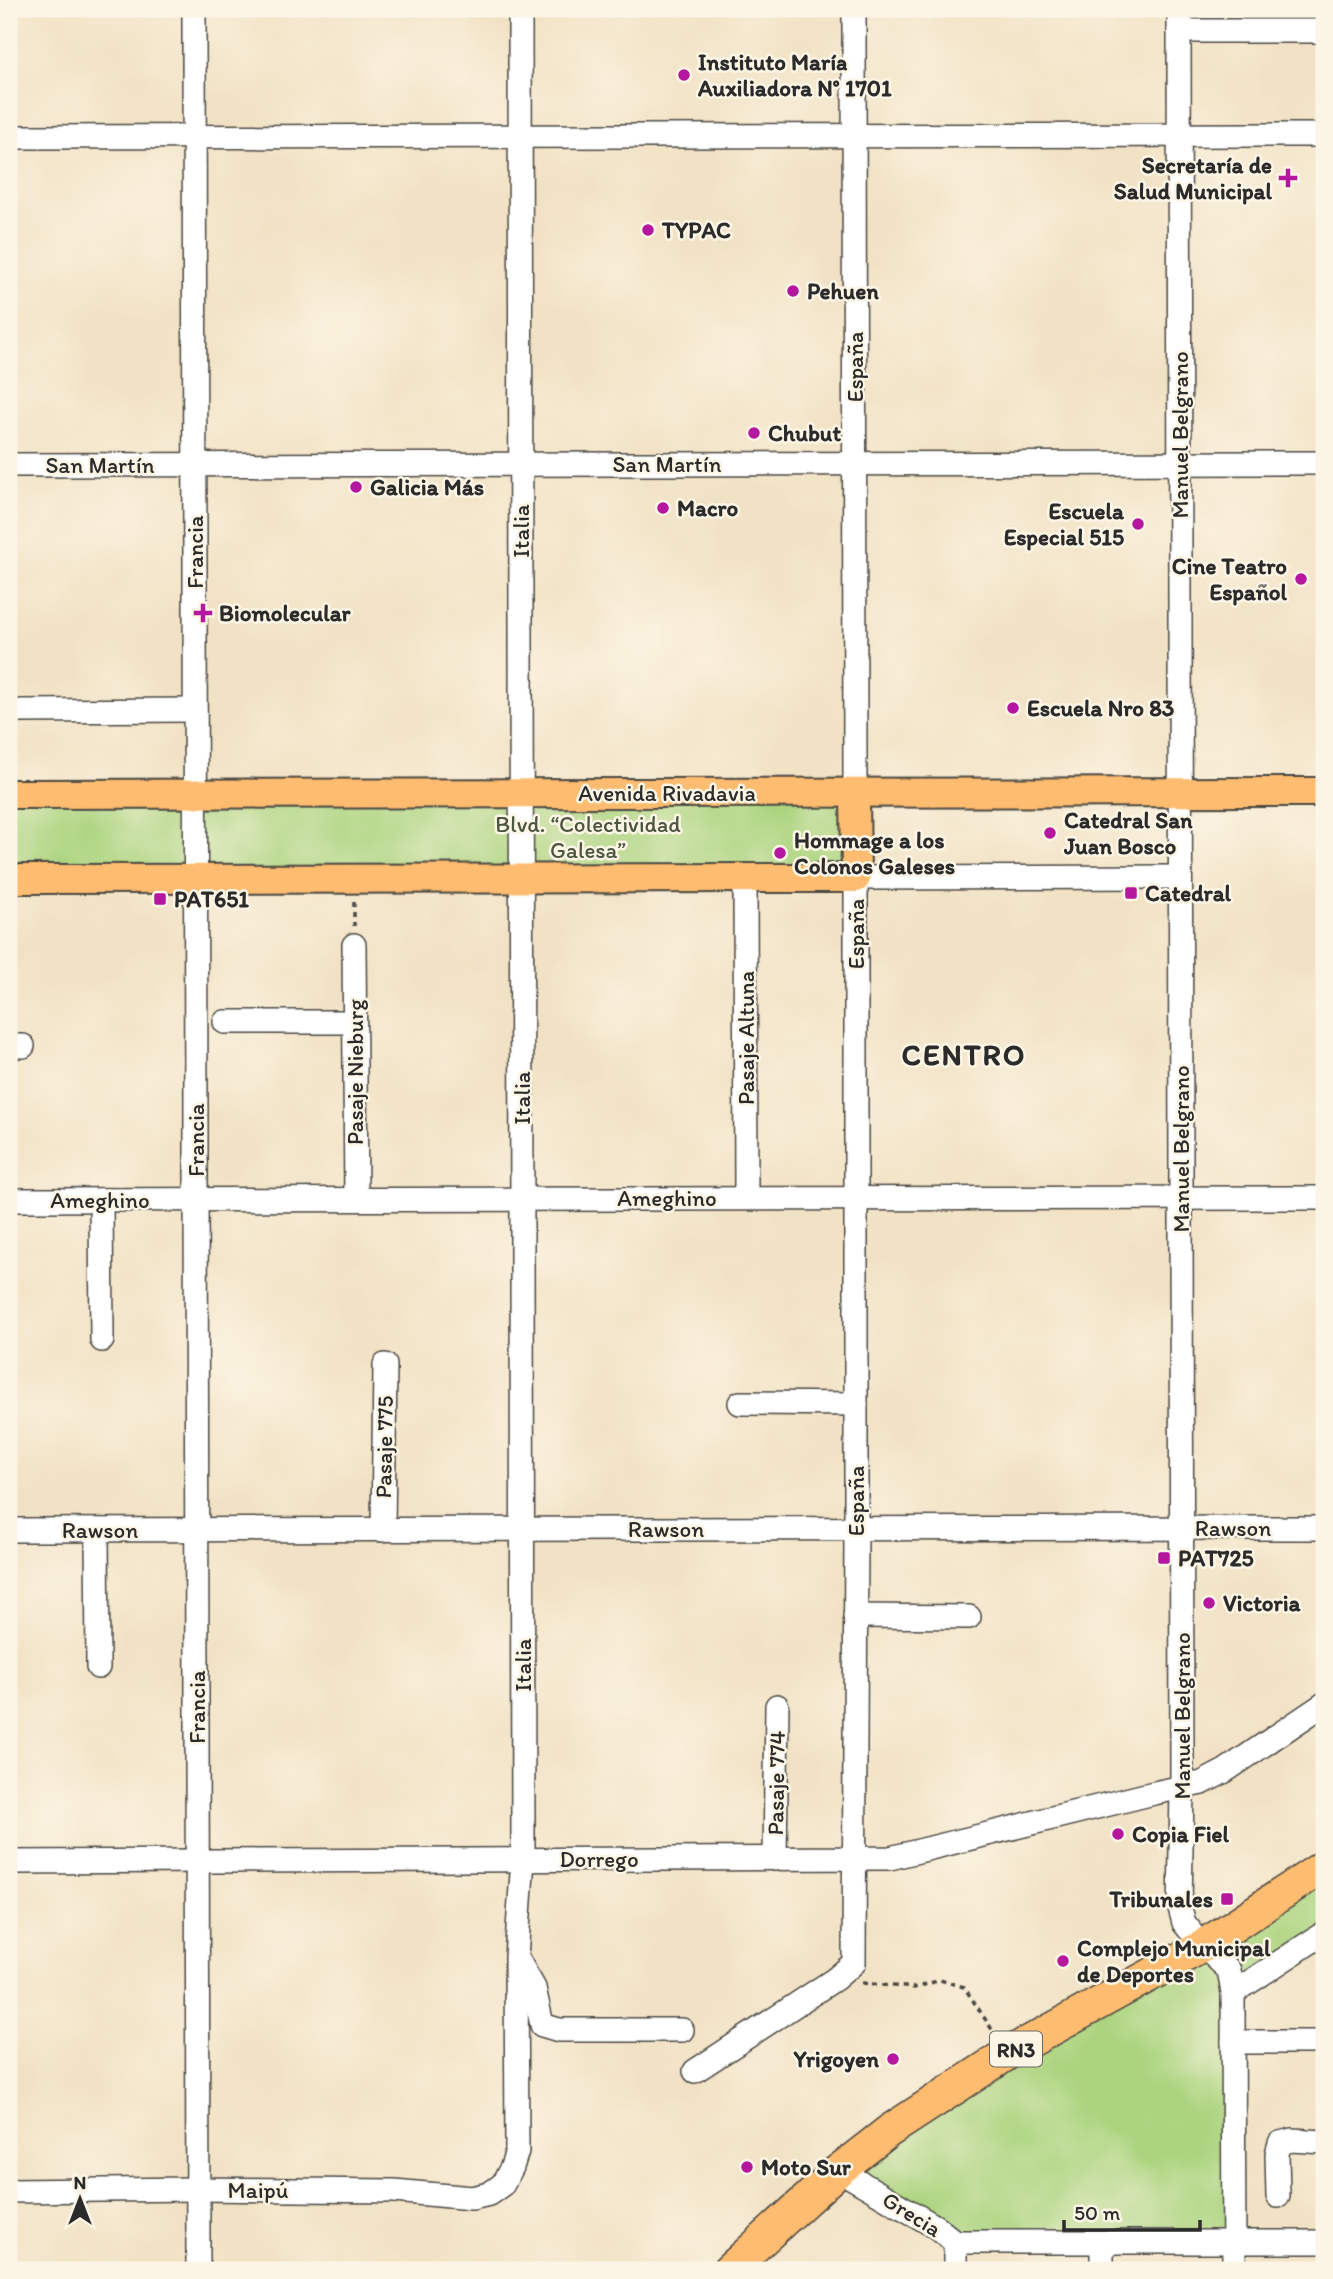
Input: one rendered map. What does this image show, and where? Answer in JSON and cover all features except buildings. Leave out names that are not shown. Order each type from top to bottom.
[{"type":"highway","name":"RN3","points":[[729,2270],[839,2170],[888,2131],[1007,2054],[1203,1946],[1324,1867]]},
{"type":"main road","name":"Avenida Rivadavia","points":[[9,794],[1324,792]]},
{"type":"main road","name":"España","points":[[855,793],[856,878]]},
{"type":"main road","points":[[9,879],[856,878]]},
{"type":"street","name":"Francia","points":[[194,9],[198,2270]]},
{"type":"street","name":"Italia","points":[[503,2185],[517,2151],[516,1958],[523,1859],[520,9]]},
{"type":"street","name":"España","points":[[854,9],[855,793]]},
{"type":"street","points":[[1179,20],[1324,31]]},
{"type":"street","name":"Manuel Belgrano","points":[[1179,20],[1180,1908],[1184,1923],[1203,1946],[1229,1970],[1233,1993],[1234,2270]]},
{"type":"street","points":[[9,137],[1324,135]]},
{"type":"street","name":"San Martín","points":[[9,466],[1324,463]]},
{"type":"street","points":[[21,711],[195,710]]},
{"type":"street","points":[[856,878],[1180,877]]},
{"type":"street","name":"Pasaje Altuna","points":[[746,878],[746,1198]]},
{"type":"street","name":"España","points":[[835,1979],[854,1963],[856,878]]},
{"type":"street","name":"Pasaje Nieburg","points":[[354,945],[356,1199]]},
{"type":"street","points":[[225,1022],[354,1022]]},
{"type":"street","name":"Ameghino","points":[[9,1200],[1324,1198]]},
{"type":"street","points":[[101,1200],[102,1340]]},
{"type":"street","name":"Pasaje 775","points":[[383,1530],[385,1365]]},
{"type":"street","points":[[740,1403],[856,1404]]},
{"type":"street","name":"Rawson","points":[[9,1530],[1324,1528]]},
{"type":"street","points":[[97,1530],[97,1667]]},
{"type":"street","points":[[855,1616],[969,1616]]},
{"type":"street","name":"Dorrego","points":[[9,1862],[890,1857],[1202,1783],[1225,1771],[1324,1704]]},
{"type":"street","name":"Pasaje 774","points":[[775,1859],[778,1706]]},
{"type":"street","points":[[1233,1993],[1324,1933]]},
{"type":"street","points":[[516,1958],[534,1988],[542,2025],[559,2030],[682,2030]]},
{"type":"street","points":[[695,2071],[835,1979]]},
{"type":"street","points":[[1233,2042],[1324,2042]]},
{"type":"street","points":[[1278,2196],[1280,2143],[1292,2140],[1324,2142]]},
{"type":"street","name":"Grecia","points":[[839,2170],[936,2227],[955,2242],[1324,2242]]},
{"type":"street","name":"Maipú","points":[[9,2191],[394,2190],[472,2197],[489,2194],[503,2185]]},
{"type":"street","points":[[955,2242],[955,2270]]},
{"type":"street","points":[[1102,2243],[1102,2270]]},
{"type":"path","points":[[354,899],[354,945]]},
{"type":"path","points":[[835,1979],[914,1988],[940,1980],[964,1987],[979,2006],[1007,2054]]},
{"type":"green space","name":"Blvd. “Colectividad Galesa”","points":[[855,793],[856,878],[9,879],[9,794]]},
{"type":"green space","points":[[1324,1866],[1324,1933],[1233,1993],[1233,2242],[955,2242],[839,2170]]},
{"type":"place","name":"Instituto María Auxiliadora N° 1701","points":[[684,75]]},
{"type":"place","name":"Secretaría de Salud Municipal","points":[[1288,178]]},
{"type":"place","name":"TYPAC","points":[[648,230]]},
{"type":"place","name":"Pehuen","points":[[793,291]]},
{"type":"place","name":"Chubut","points":[[754,433]]},
{"type":"place","name":"Galicia Más","points":[[356,487]]},
{"type":"place","name":"Macro","points":[[663,508]]},
{"type":"place","name":"Escuela Especial 515","points":[[1138,524]]},
{"type":"place","name":"Cine Teatro Español","points":[[1301,579]]},
{"type":"place","name":"Biomolecular","points":[[203,613]]},
{"type":"place","name":"Escuela Nro 83","points":[[1013,708]]},
{"type":"place","name":"Catedral San Juan Bosco","points":[[1050,833]]},
{"type":"place","name":"Hommage a los Colonos Galeses","points":[[780,853]]},
{"type":"place","name":"Catedral","points":[[1131,893]]},
{"type":"place","name":"PAT651","points":[[160,899]]},
{"type":"place","name":"PAT725","points":[[1164,1558]]},
{"type":"place","name":"Victoria","points":[[1209,1603]]},
{"type":"place","name":"Copia Fiel","points":[[1118,1834]]},
{"type":"place","name":"Tribunales","points":[[1227,1899]]},
{"type":"place","name":"Complejo Municipal de Deportes","points":[[1063,1961]]},
{"type":"place","name":"Yrigoyen","points":[[893,2059]]},
{"type":"place","name":"Moto Sur","points":[[747,2167]]},
{"type":"district","name":"CENTRO","points":[[964,1054]]}]
